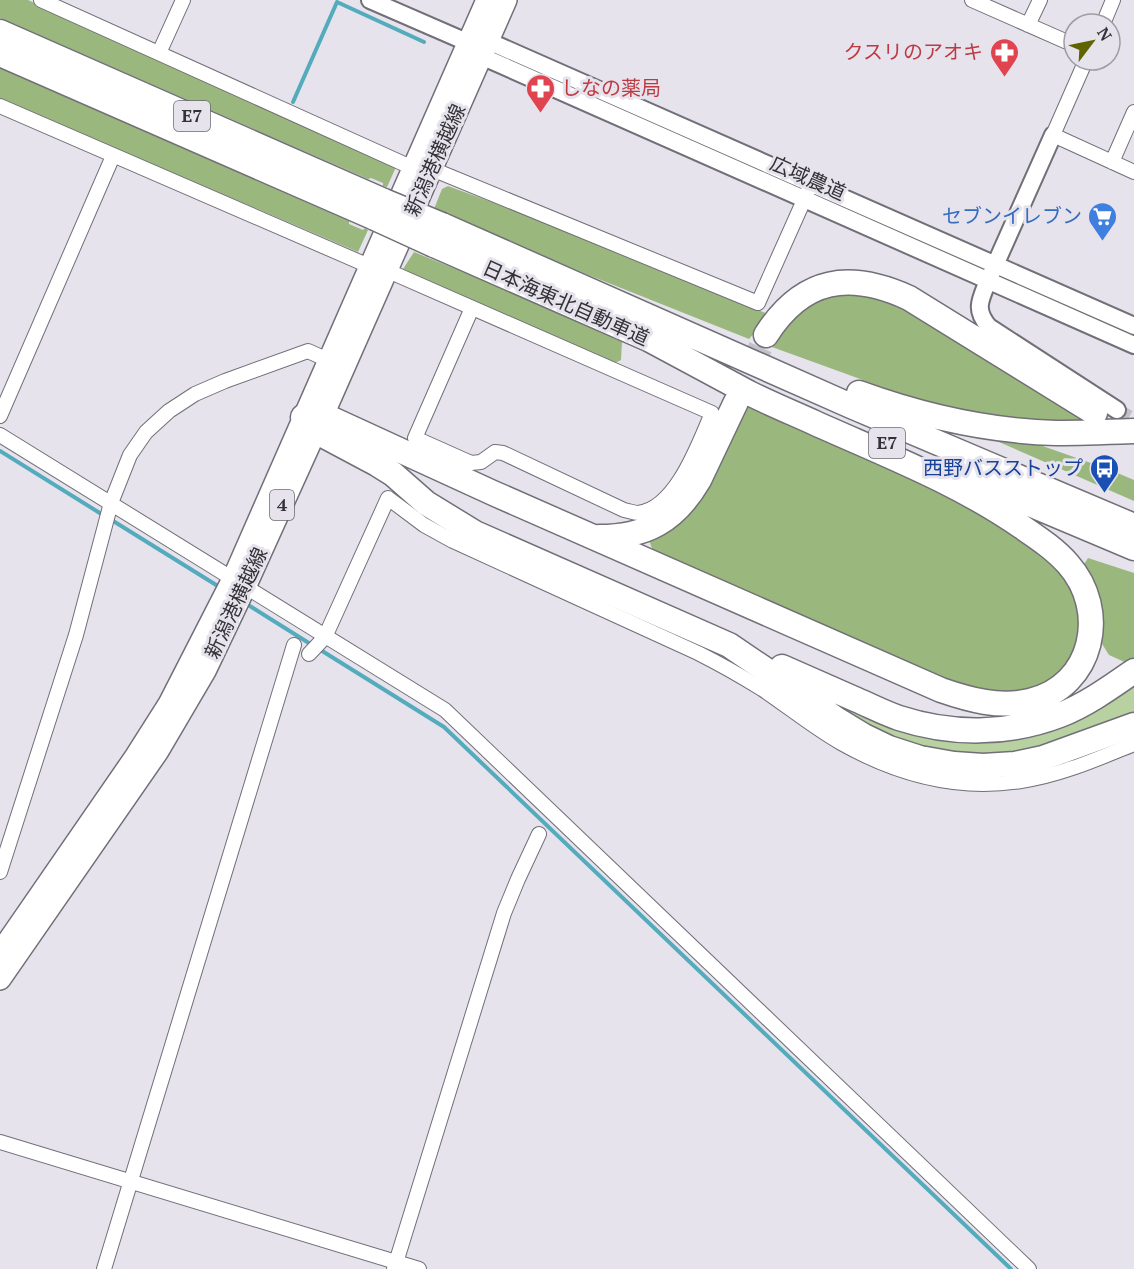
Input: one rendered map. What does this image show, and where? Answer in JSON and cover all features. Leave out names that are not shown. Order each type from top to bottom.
[{"type":"highway","name":"日本海東北自動車道","points":[[0,32],[380,209],[643,325],[1011,497],[1134,548]]},
{"type":"highway","name":"日本海東北自動車道","points":[[0,54],[380,209]]},
{"type":"highway","points":[[766,334],[782,313],[808,293],[839,282],[871,284],[909,298],[1106,412]]},
{"type":"highway","name":"日本海東北自動車道","points":[[643,325],[840,401],[1134,526]]},
{"type":"highway","points":[[643,325],[883,402],[947,420],[1054,433],[1134,431]]},
{"type":"highway","points":[[314,421],[502,496],[941,690],[967,699],[990,704],[1032,701],[1053,692],[1070,678],[1083,660],[1089,641],[1092,622],[1089,603],[1081,581],[1068,563],[1042,540],[961,489],[751,393],[643,325]]},
{"type":"highway","points":[[596,537],[638,533],[664,521],[676,512],[699,480],[736,402]]},
{"type":"highway","points":[[314,421],[393,474],[426,503],[476,533],[898,718],[958,730],[990,731],[1024,726],[1061,715],[1134,671]]},
{"type":"highway","points":[[729,645],[864,736],[889,748],[920,758],[983,766],[1015,764],[1043,758],[1134,725]]},
{"type":"main road","name":"新潟港横越線","points":[[480,46],[487,0]]},
{"type":"main road","name":"新潟港横越線","points":[[0,979],[158,751],[204,671],[239,583],[314,421],[422,168],[455,112],[480,46],[506,0]]},
{"type":"main road","name":"新潟港横越線","points":[[314,421],[328,360],[378,268]]},
{"type":"main road","name":"新潟港横越線","points":[[0,952],[136,756],[239,583]]},
{"type":"street","points":[[41,0],[422,168],[758,303],[812,184]]},
{"type":"street","points":[[159,53],[183,0]]},
{"type":"street","name":"広域農道","points":[[370,0],[812,184],[1134,326]]},
{"type":"street","points":[[972,0],[1062,40]]},
{"type":"street","points":[[1028,25],[1040,0]]},
{"type":"street","name":"広域農道","points":[[480,46],[804,200],[1134,345]]},
{"type":"street","points":[[1081,72],[988,281],[979,307],[989,327],[1106,412]]},
{"type":"street","points":[[0,106],[472,308],[712,413],[692,459],[676,485],[661,502],[636,513],[624,510],[502,453],[495,452],[481,462],[471,463],[415,438],[472,308]]},
{"type":"street","points":[[1112,162],[1134,112]]},
{"type":"street","points":[[1053,135],[1134,172]]},
{"type":"street","points":[[0,416],[113,156]]},
{"type":"street","points":[[0,872],[76,635],[111,503],[130,455],[146,432],[169,411],[195,394],[308,351],[328,360]]},
{"type":"street","points":[[0,435],[446,710],[1029,1269]]},
{"type":"street","points":[[309,654],[325,637],[388,498],[424,525],[453,541],[698,652],[762,689],[840,743],[900,770],[930,779],[961,783],[991,784],[1022,781],[1055,774],[1134,744]]},
{"type":"street","points":[[104,1269],[294,645]]},
{"type":"street","points":[[395,1266],[504,913],[539,834]]},
{"type":"street","points":[[0,1142],[395,1266],[419,1269]]},
{"type":"green space","points":[[0,0],[28,0],[396,167],[387,187],[383,186],[383,183],[368,179],[0,18]]},
{"type":"green space","points":[[0,68],[349,221],[349,224],[363,230],[365,228],[368,230],[358,252],[0,99]]},
{"type":"green space","points":[[448,186],[593,239],[770,315],[749,339],[591,276],[434,209],[442,189]]},
{"type":"green space","points":[[414,252],[495,285],[622,342],[621,360],[611,365],[430,285],[403,269]]},
{"type":"green space","points":[[866,292],[902,302],[1094,425],[980,415],[885,388],[772,347],[794,317],[815,299],[833,293]]},
{"type":"green space","points":[[744,403],[872,458],[1012,529],[1067,576],[1080,606],[1082,631],[1064,674],[1017,697],[979,694],[654,554],[649,540]]},
{"type":"green space","points":[[1002,435],[1017,437],[1134,480],[1134,501],[999,442]]},
{"type":"green space","points":[[1088,558],[1134,573],[1134,661],[1129,664],[1109,655],[1099,639],[1081,569]]},
{"type":"green space","points":[[1134,677],[1134,721],[1008,759],[908,750],[815,693],[964,738]]},
{"type":"waterway","points":[[293,102],[337,2],[424,42]]},
{"type":"waterway","points":[[0,451],[103,515]]},
{"type":"waterway","points":[[110,519],[221,588]]},
{"type":"waterway","points":[[245,603],[312,645]]},
{"type":"waterway","points":[[319,649],[444,727],[1011,1269]]},
{"type":"tunnel","points":[[736,402],[766,335]]},
{"type":"tunnel","points":[[1117,410],[1134,420]]},
{"type":"place","name":"クスリのアオキ","points":[[1004,78]]},
{"type":"place","name":"しなの薬局","points":[[540,114]]},
{"type":"place","name":"セブンイレブン","points":[[1103,242]]},
{"type":"place","name":"西野バスストップ","points":[[1104,494]]}]
